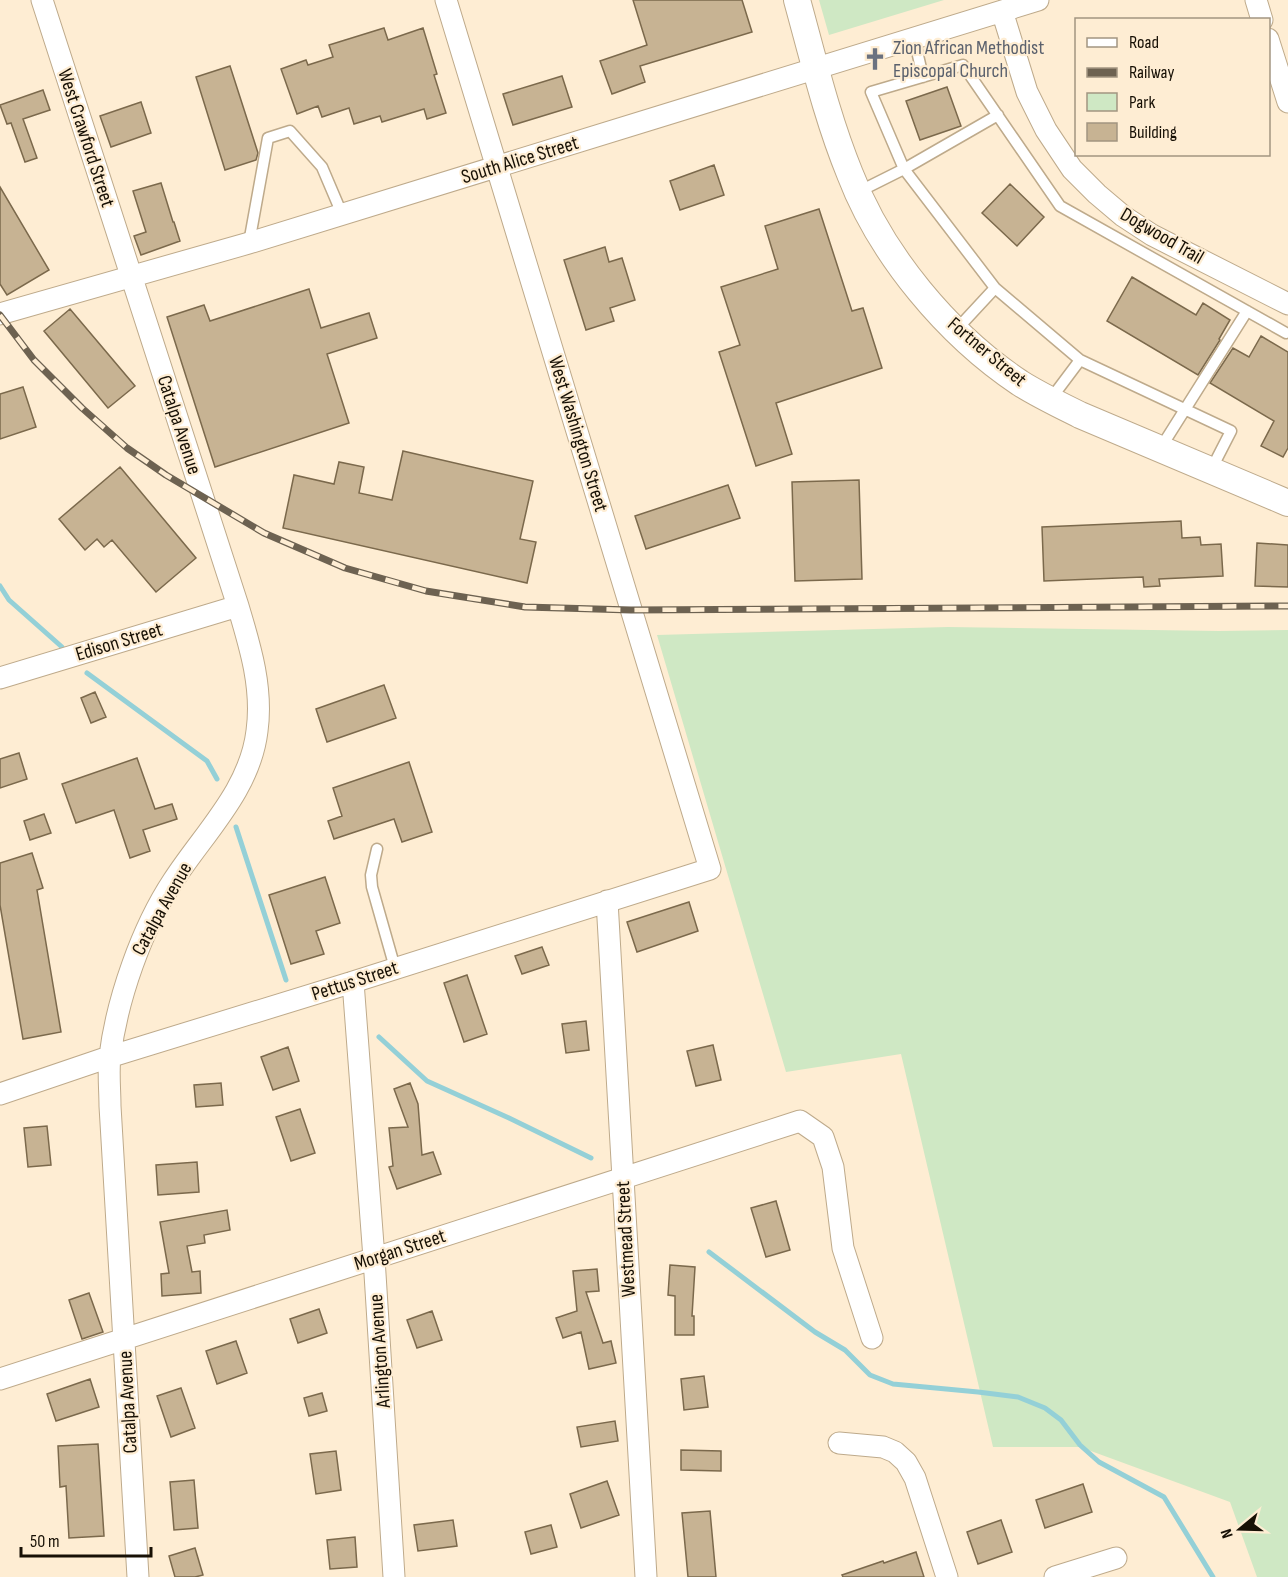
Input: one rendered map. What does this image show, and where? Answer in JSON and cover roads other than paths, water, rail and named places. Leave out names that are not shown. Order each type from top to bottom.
[{"type":"street","name":"West Crawford Street","points":[[42,0],[131,276]]},
{"type":"street","name":"West Washington Street","points":[[446,0],[710,868]]},
{"type":"street","name":"Fortner Street","points":[[797,0],[834,129],[850,175],[866,211],[887,247],[930,302],[992,362],[1049,400],[1160,450],[1288,503]]},
{"type":"street","name":"South Alice Street","points":[[0,314],[249,243],[1038,0]]},
{"type":"street","points":[[1256,0],[1261,18]]},
{"type":"street","name":"Dogwood Trail","points":[[1002,11],[1027,92],[1046,130],[1072,169],[1123,216],[1152,235],[1288,304]]},
{"type":"street","points":[[1270,42],[1288,102]]},
{"type":"street","name":"Catalpa Avenue","points":[[131,276],[238,606],[250,648],[259,709],[253,753],[234,795],[172,882],[136,955],[125,987],[109,1057],[138,1577]]},
{"type":"street","name":"Edison Street","points":[[0,678],[238,606]]},
{"type":"street","name":"Pettus Street","points":[[0,1094],[109,1057],[710,868]]},
{"type":"street","name":"Westmead Street","points":[[607,901],[646,1577]]},
{"type":"street","name":"Arlington Avenue","points":[[353,982],[374,1258],[394,1577]]},
{"type":"street","name":"Morgan Street","points":[[0,1379],[800,1121],[824,1137],[832,1167],[843,1248],[872,1338]]},
{"type":"street","points":[[839,1443],[883,1447],[895,1452],[906,1462],[915,1478],[947,1577]]},
{"type":"street","points":[[1055,1577],[1116,1558]]},
{"type":"lane","points":[[914,38],[923,77]]},
{"type":"lane","points":[[1211,471],[1231,431],[1080,360],[995,288],[904,169],[871,92],[963,65],[1060,206],[1286,333]]},
{"type":"lane","points":[[858,193],[998,115]]},
{"type":"lane","points":[[249,243],[268,138],[290,131],[322,167],[342,214]]},
{"type":"lane","points":[[957,329],[995,288]]},
{"type":"lane","points":[[1160,450],[1247,311]]},
{"type":"lane","points":[[1049,400],[1080,360]]},
{"type":"lane","points":[[377,849],[371,875],[372,887],[395,968]]},
{"type":"waterway","points":[[0,586],[9,600],[62,647]]},
{"type":"waterway","points":[[87,673],[207,761],[217,779]]},
{"type":"waterway","points":[[236,827],[286,980]]},
{"type":"waterway","points":[[379,1037],[427,1081],[591,1158]]},
{"type":"waterway","points":[[709,1252],[815,1332],[845,1350],[870,1375],[893,1384],[1018,1397],[1045,1408],[1061,1420],[1080,1445],[1099,1462],[1164,1497],[1213,1577]]},
{"type":"railway","points":[[0,315],[34,360],[82,408],[127,448],[166,475],[264,533],[345,568],[426,591],[525,607],[631,610],[1288,606]]},
{"type":"place","name":"Zion African Methodist Episcopal Church","points":[[875,59]]}]
